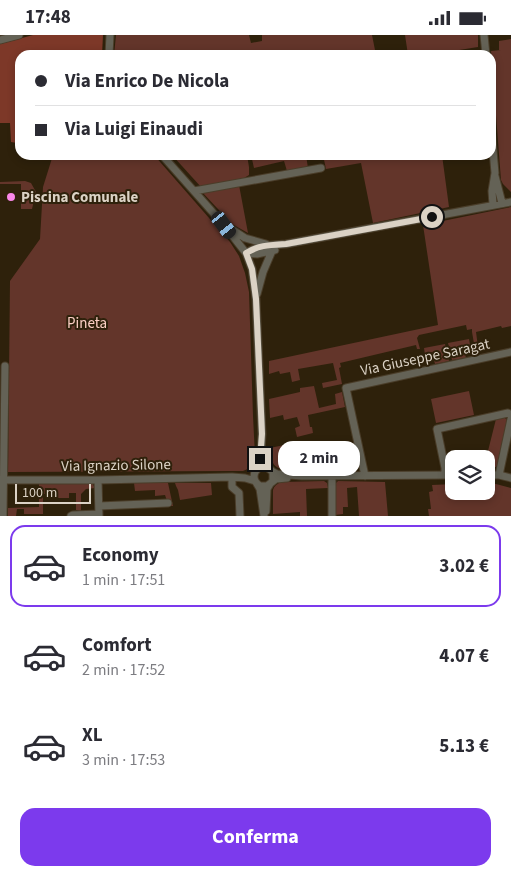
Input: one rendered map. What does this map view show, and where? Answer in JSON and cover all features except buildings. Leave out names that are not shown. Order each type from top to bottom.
[{"type":"street","points":[[0,40],[19,35]]},
{"type":"street","points":[[109,50],[110,35]]},
{"type":"street","points":[[484,35],[486,50]]},
{"type":"street","points":[[166,160],[246,253],[252,269],[256,299],[262,441],[265,459],[271,470],[271,482],[267,489],[264,516]]},
{"type":"street","points":[[493,160],[493,205]]},
{"type":"street","points":[[194,191],[321,168]]},
{"type":"street","points":[[494,173],[502,203]]},
{"type":"street","points":[[246,253],[255,247],[270,248],[511,202]]},
{"type":"street","points":[[224,225],[246,238],[270,248]]},
{"type":"street","points":[[256,299],[270,248]]},
{"type":"street","name":"Via Giuseppe Saragat","points":[[365,475],[346,388],[511,352]]},
{"type":"street","points":[[3,516],[5,366]]},
{"type":"street","points":[[445,468],[437,429],[508,413],[511,415]]},
{"type":"street","points":[[499,475],[511,419]]},
{"type":"street","points":[[262,441],[256,470],[256,482],[260,489],[264,516]]},
{"type":"street","points":[[256,470],[263,466],[277,474],[302,476],[445,475]]},
{"type":"street","name":"Via Ignazio Silone","points":[[232,477],[256,470]]},
{"type":"street","points":[[495,475],[511,478]]},
{"type":"street","points":[[256,482],[264,486],[276,479],[302,476]]},
{"type":"street","points":[[332,476],[332,516]]},
{"type":"street","points":[[232,477],[232,487],[239,493],[240,516]]},
{"type":"street","name":"Via Ignazio Silone","points":[[2,480],[232,477],[245,478],[256,482]]},
{"type":"street","points":[[98,480],[99,512]]},
{"type":"street","points":[[72,516],[168,503]]},
{"type":"green space","points":[[116,35],[249,35],[251,43],[262,41],[262,35],[372,35],[375,50],[114,50]]},
{"type":"green space","points":[[405,35],[478,35],[478,47],[459,50],[407,50]]},
{"type":"green space","points":[[511,39],[511,192],[501,180],[496,116],[496,50],[501,50],[499,50],[499,41]]},
{"type":"green space","name":"Pineta","points":[[51,160],[158,160],[230,242],[239,256],[249,292],[255,456],[255,462],[252,467],[243,471],[8,472],[10,281],[40,239],[43,187]]},
{"type":"green space","points":[[177,160],[248,160],[249,175],[241,180],[201,187]]},
{"type":"green space","points":[[252,160],[307,160],[308,168],[287,171],[284,161],[254,168]]},
{"type":"green space","points":[[324,160],[443,160],[449,207],[373,223],[361,163],[326,169]]},
{"type":"green space","points":[[25,181],[31,183],[36,192],[32,209],[21,209],[21,184],[0,184],[0,182]]},
{"type":"green space","points":[[239,185],[248,233],[232,224],[202,192]]},
{"type":"green space","points":[[511,207],[511,326],[502,328],[501,326],[476,332],[479,354],[476,355],[472,329],[467,330],[466,325],[419,335],[417,338],[420,349],[417,349],[416,345],[340,363],[342,384],[323,388],[322,383],[337,380],[333,363],[298,369],[300,380],[292,382],[290,372],[280,374],[279,371],[269,374],[269,361],[438,325],[423,225]]},
{"type":"green space","points":[[469,339],[470,345],[463,345],[466,358],[452,360],[448,343]]},
{"type":"green space","points":[[445,344],[449,361],[435,364],[432,352],[425,355],[424,348]]},
{"type":"green space","points":[[314,386],[319,408],[336,404],[335,394],[342,392],[345,407],[308,415],[313,433],[297,437],[295,428],[300,426],[297,417],[284,420],[283,415],[270,418],[269,399],[300,392],[300,388]]},
{"type":"green space","points":[[469,391],[474,415],[436,423],[431,399]]},
{"type":"green space","points":[[502,417],[507,420],[497,466],[495,467],[495,450],[488,450],[496,419]]},
{"type":"green space","points":[[289,444],[292,457],[308,454],[307,446],[310,445],[314,470],[287,470],[275,466],[271,459],[270,448]]},
{"type":"green space","points":[[324,481],[327,483],[328,488],[306,489],[307,516],[300,516],[300,512],[273,514],[273,490],[281,482]]},
{"type":"green space","points":[[338,481],[385,482],[388,516],[359,516],[357,487],[347,488],[348,507],[343,507],[343,514],[335,515],[335,484]]},
{"type":"green space","points":[[92,483],[95,488],[86,489],[81,494],[81,511],[76,510],[76,493],[69,493],[69,498],[50,498],[50,494],[43,494],[43,514],[24,514],[24,509],[17,509],[16,516],[8,516],[8,508],[39,507],[39,484]]},
{"type":"green space","points":[[134,483],[168,483],[173,506],[171,506],[170,501],[167,501],[165,495],[155,496],[155,490],[135,491]]},
{"type":"green space","points":[[175,483],[211,483],[212,495],[180,500]]},
{"type":"green space","points":[[445,484],[445,500],[495,500],[495,484],[511,488],[511,516],[429,516],[428,509],[431,509],[429,492],[433,491],[432,485]]},
{"type":"shaded area","points":[[33,35],[103,35],[102,50],[15,50],[15,143],[11,142],[10,123],[0,123],[0,44]]},
{"type":"place","name":"Piscina Comunale","points":[[11,197]]},
{"type":"route","points":[[260,459],[262,434],[256,299],[252,269],[246,253],[255,247],[286,244],[432,217]]}]
